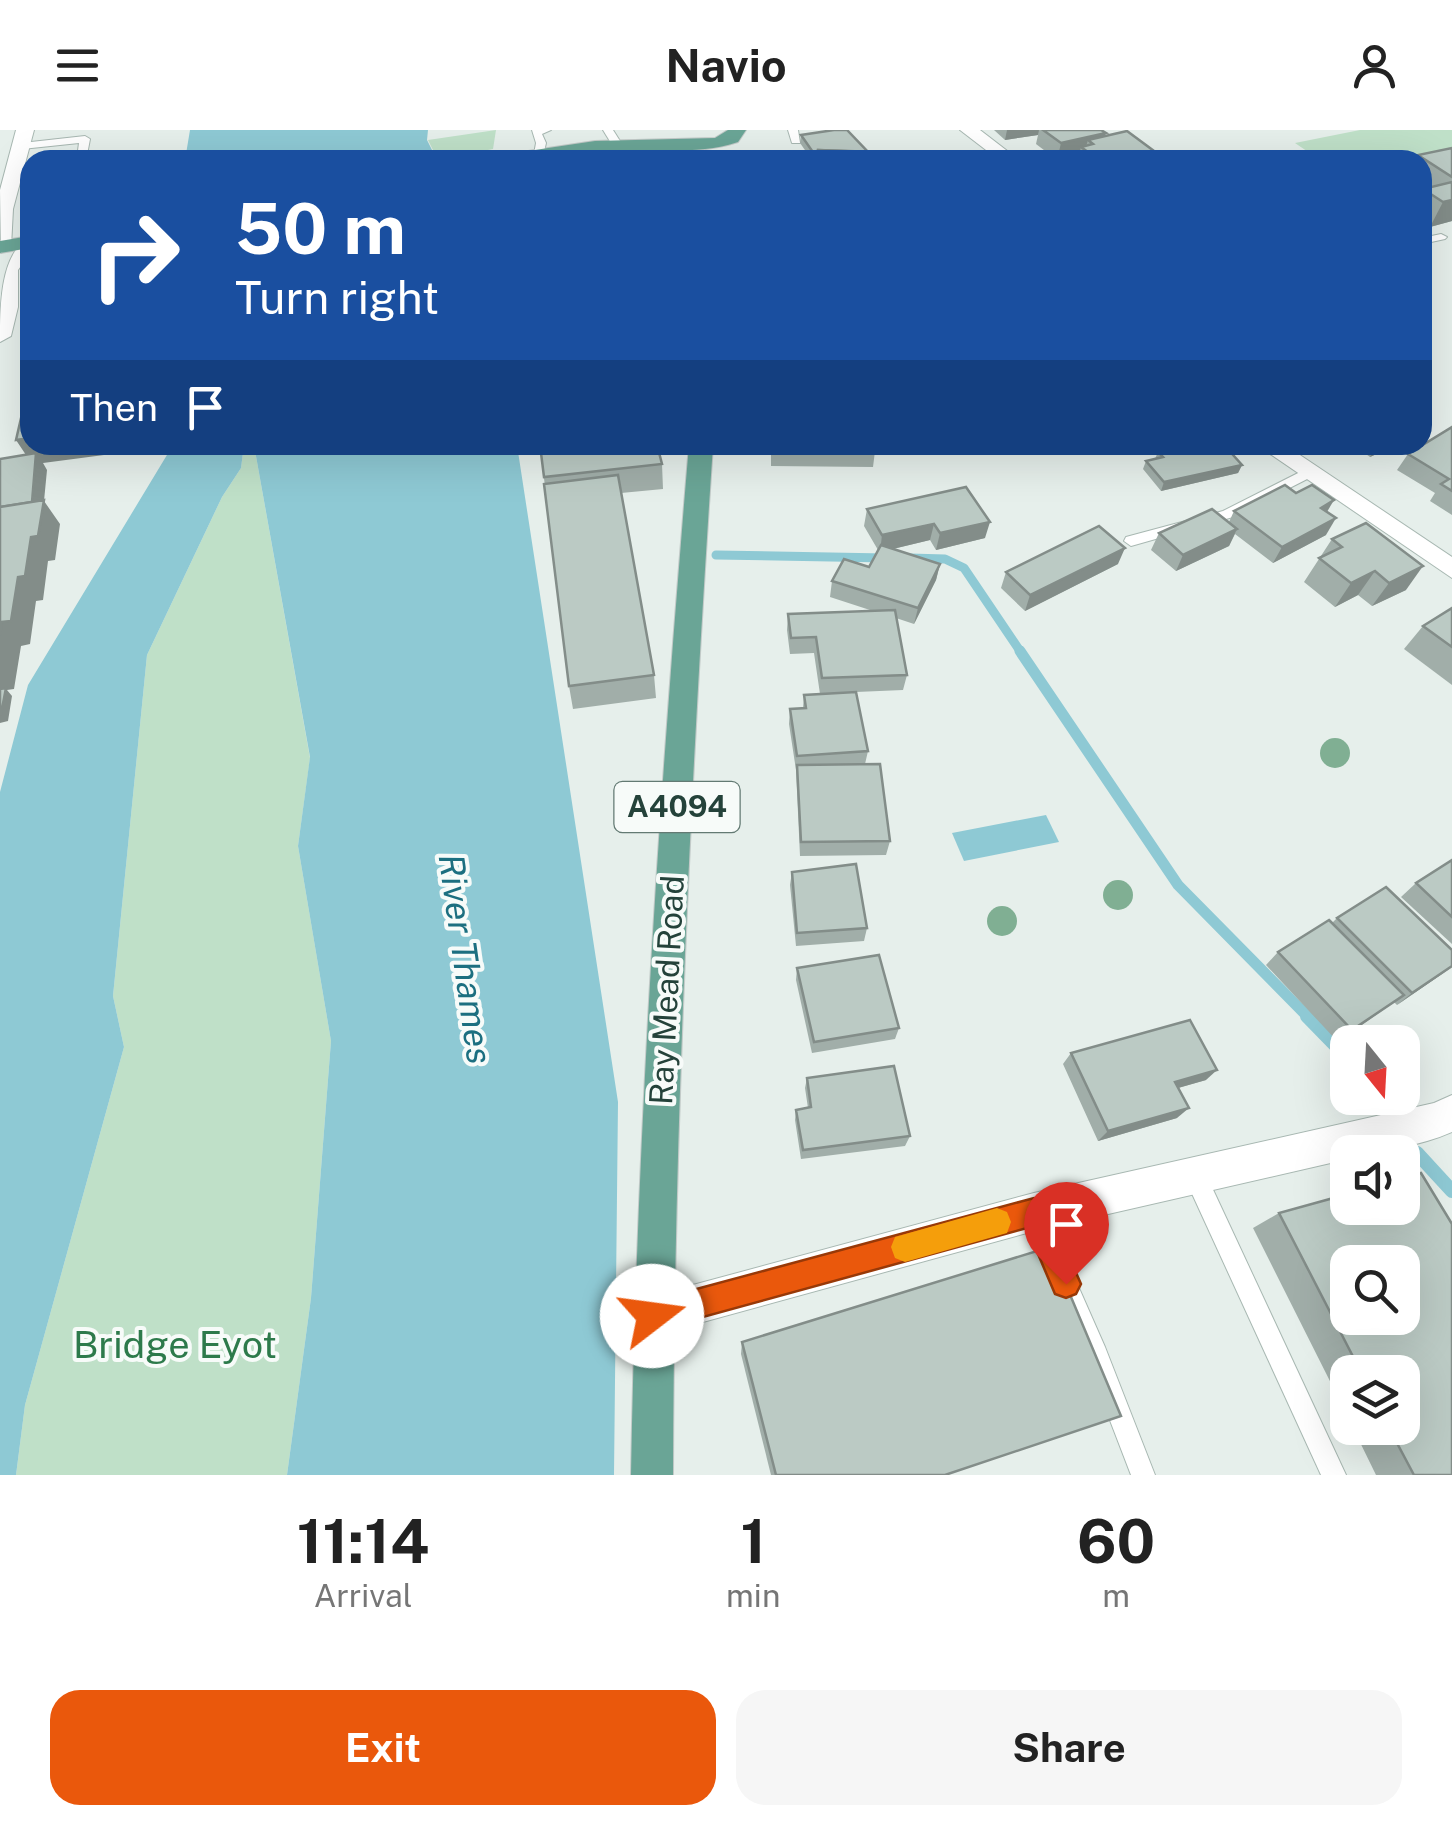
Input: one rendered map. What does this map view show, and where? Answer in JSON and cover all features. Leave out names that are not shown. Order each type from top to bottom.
[{"type":"main road","points":[[596,146],[611,135],[662,130]]},
{"type":"main road","points":[[568,150],[690,138],[717,143],[737,133]]},
{"type":"main road","name":"Ray Mead Road","points":[[652,1475],[652,1316],[662,1052],[700,455]]},
{"type":"street","points":[[969,130],[996,150]]},
{"type":"street","points":[[1,247],[4,209],[23,138]]},
{"type":"street","points":[[0,336],[8,304],[8,266],[20,253]]},
{"type":"street","points":[[1284,455],[1452,569]]},
{"type":"street","points":[[652,1316],[1034,1212],[1452,1114]]},
{"type":"lane","points":[[540,150],[536,132],[546,130]]},
{"type":"lane","points":[[23,138],[85,139],[83,150]]},
{"type":"lane","points":[[1432,239],[1441,237]]},
{"type":"lane","points":[[1131,541],[1228,514],[1310,472]]},
{"type":"lane","points":[[1194,1174],[1334,1475]]},
{"type":"lane","points":[[1034,1212],[1097,1355],[1143,1475]]},
{"type":"green space","points":[[496,130],[493,149],[488,150],[433,150],[428,140]]},
{"type":"green space","points":[[1360,130],[1452,130],[1452,169],[1432,163],[1432,150],[1305,150],[1295,143]]},
{"type":"green space","name":"Bridge Eyot","points":[[243,455],[256,455],[310,758],[298,846],[331,1041],[311,1298],[287,1475],[16,1475],[25,1405],[124,1047],[113,996],[147,655],[222,497],[241,468]]},
{"type":"water","points":[[190,130],[428,130],[432,150],[187,150]]},
{"type":"water","points":[[167,455],[243,455],[241,468],[222,497],[147,655],[113,996],[124,1047],[25,1405],[16,1475],[0,1475],[0,792],[28,685]]},
{"type":"water","name":"River Thames","points":[[256,455],[519,455],[618,1102],[614,1475],[287,1475],[311,1298],[331,1041],[298,846],[310,757]]},
{"type":"water","points":[[1046,815],[1059,842],[964,861],[952,833]]},
{"type":"building","points":[[847,130],[866,150],[811,150],[801,135]]},
{"type":"building","points":[[1043,130],[1101,130],[1106,133],[1061,143]]},
{"type":"building","points":[[1127,131],[1153,150],[1085,150],[1081,147],[1093,144],[1088,140]]},
{"type":"building","points":[[1452,148],[1452,177],[1432,164],[1432,152]]},
{"type":"building","points":[[1452,182],[1452,200],[1443,202],[1432,195],[1432,187]]},
{"type":"building","points":[[1452,427],[1452,491],[1441,484],[1449,479],[1410,455],[1432,455],[1432,439]]},
{"type":"building","points":[[36,455],[32,502],[0,507],[0,459]]},
{"type":"building","points":[[541,455],[660,455],[662,464],[544,477]]},
{"type":"building","points":[[1233,455],[1242,465],[1164,482],[1146,461]]},
{"type":"building","points":[[618,475],[654,675],[569,686],[544,484]]},
{"type":"building","points":[[1285,485],[1296,493],[1312,485],[1334,500],[1321,508],[1336,518],[1282,547],[1234,511]]},
{"type":"building","points":[[966,487],[990,522],[940,533],[934,524],[882,535],[867,509]]},
{"type":"building","points":[[44,500],[38,536],[31,537],[25,576],[18,577],[11,621],[2,622],[0,635],[0,507]]},
{"type":"building","points":[[1212,509],[1237,529],[1183,555],[1159,533]]},
{"type":"building","points":[[1366,523],[1423,566],[1389,583],[1375,571],[1351,583],[1319,558],[1342,547],[1332,539]]},
{"type":"building","points":[[1099,526],[1125,548],[1030,595],[1006,572]]},
{"type":"building","points":[[881,545],[940,564],[918,608],[832,581],[844,559],[869,567]]},
{"type":"building","points":[[1452,608],[1452,647],[1423,626]]},
{"type":"building","points":[[895,610],[907,675],[822,678],[816,637],[791,638],[788,614]]},
{"type":"building","points":[[6,688],[1,714],[0,714],[0,689]]},
{"type":"building","points":[[856,692],[868,751],[797,756],[790,709],[806,708],[804,695]]},
{"type":"building","points":[[880,764],[890,841],[801,842],[797,765]]},
{"type":"building","points":[[1452,860],[1452,917],[1416,883]]},
{"type":"building","points":[[856,864],[867,928],[797,933],[792,872]]},
{"type":"building","points":[[1386,887],[1452,950],[1452,966],[1412,993],[1337,918]]},
{"type":"building","points":[[1329,920],[1404,995],[1359,1025],[1347,1025],[1278,952]]},
{"type":"building","points":[[879,955],[899,1028],[814,1042],[797,968]]},
{"type":"building","points":[[1190,1020],[1217,1070],[1175,1082],[1189,1108],[1108,1131],[1071,1053]]},
{"type":"building","points":[[894,1066],[910,1136],[803,1150],[796,1110],[811,1107],[807,1078]]},
{"type":"building","points":[[1421,1173],[1452,1224],[1452,1475],[1414,1475],[1398,1445],[1420,1445],[1420,1355],[1352,1355],[1342,1335],[1420,1335],[1420,1245],[1330,1245],[1330,1312],[1279,1213],[1330,1199],[1330,1225],[1420,1225]]},
{"type":"building","points":[[1050,1247],[1121,1416],[945,1475],[776,1475],[742,1342]]},
{"type":"waterway","points":[[716,555],[886,558]]},
{"type":"waterway","points":[[910,558],[945,559],[964,568],[1022,654]]},
{"type":"waterway","points":[[1020,651],[1178,885],[1309,1018]]},
{"type":"waterway","points":[[1307,1016],[1330,1040]]},
{"type":"waterway","points":[[1420,1156],[1452,1191]]},
{"type":"slow traffic","points":[[905,1247],[997,1222]]},
{"type":"route","points":[[652,1316],[1034,1212],[1066,1284]]}]
